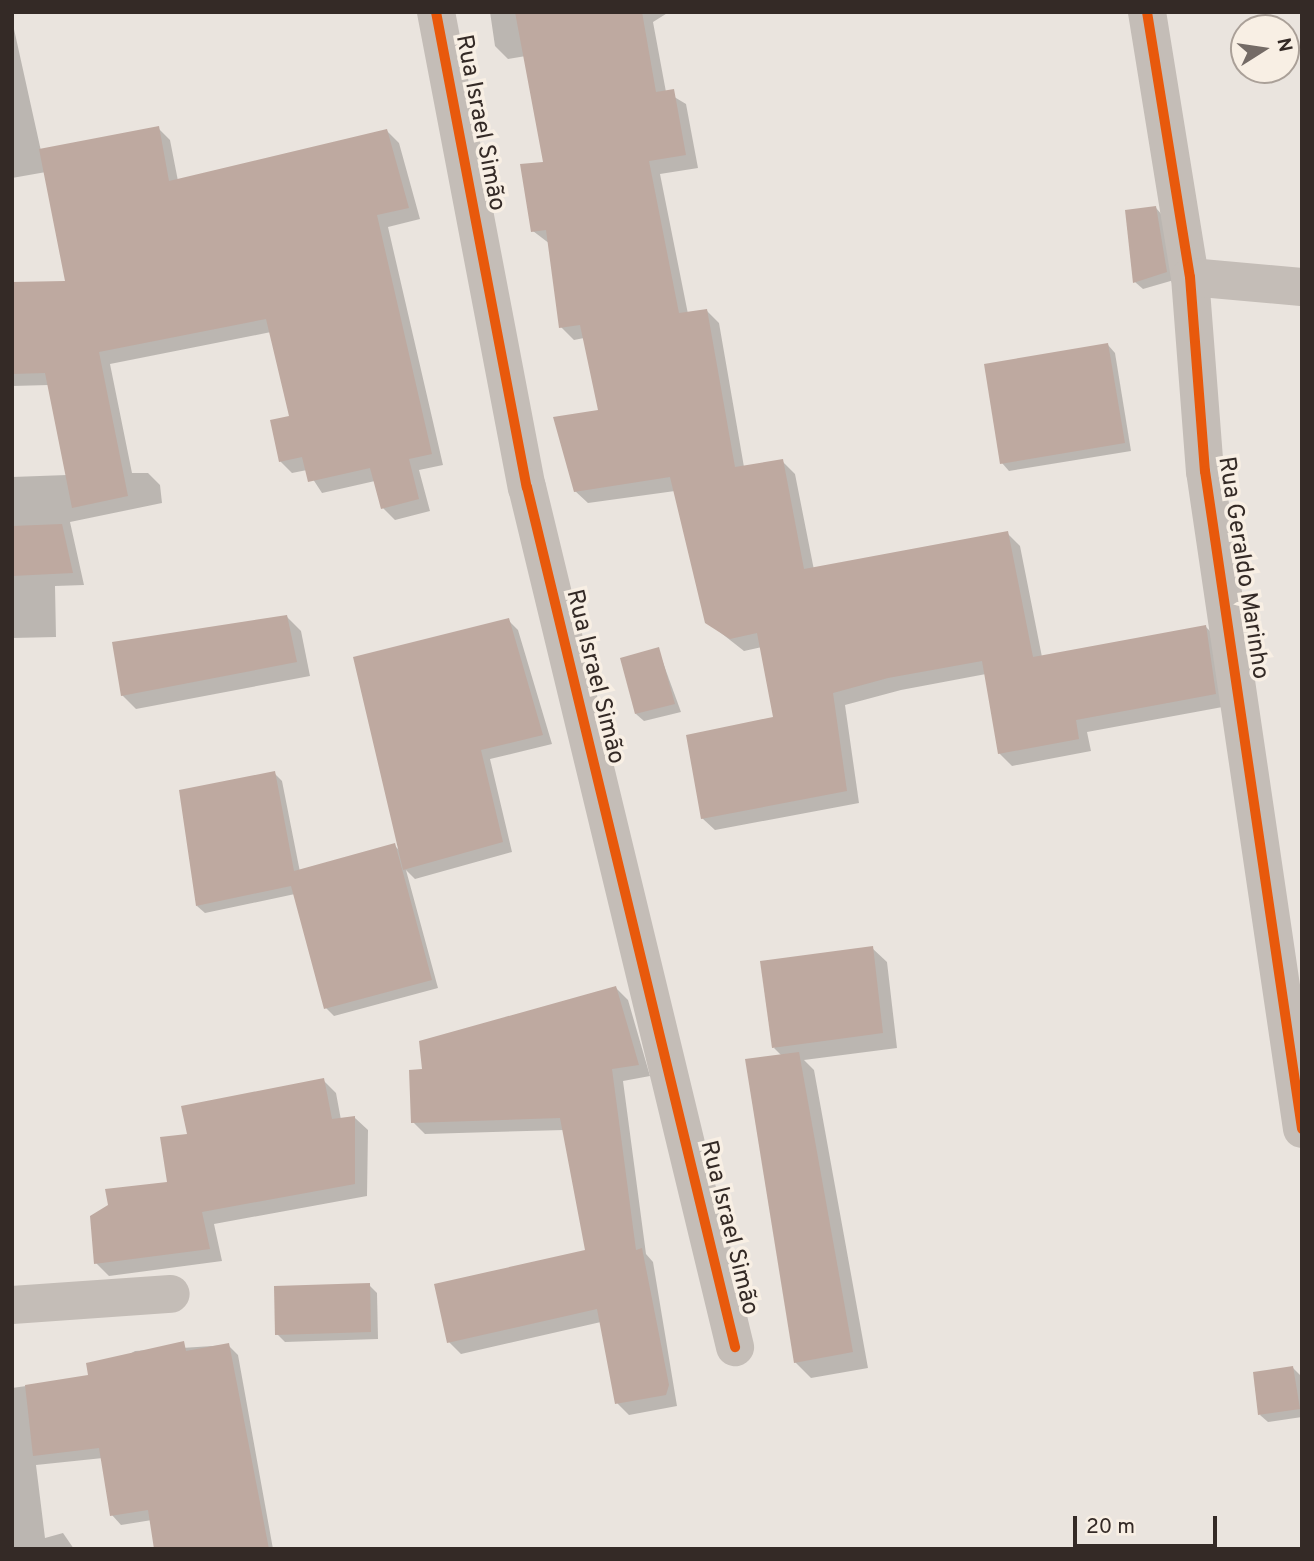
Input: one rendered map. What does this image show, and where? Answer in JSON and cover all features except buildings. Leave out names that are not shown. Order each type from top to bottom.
[{"type":"street","name":"Rua Israel Simão","points":[[436,12],[527,487],[735,1346]]},
{"type":"street","name":"Rua Geraldo Marinho","points":[[1147,12],[1190,277],[1205,471],[1302,1129]]},
{"type":"street","points":[[1190,277],[1302,287]]},
{"type":"street","points":[[12,1306],[171,1294]]},
{"type":"cycle path","points":[[436,12],[527,487],[735,1347]]},
{"type":"cycle path","points":[[1147,12],[1190,277],[1205,471],[1302,1129]]}]
